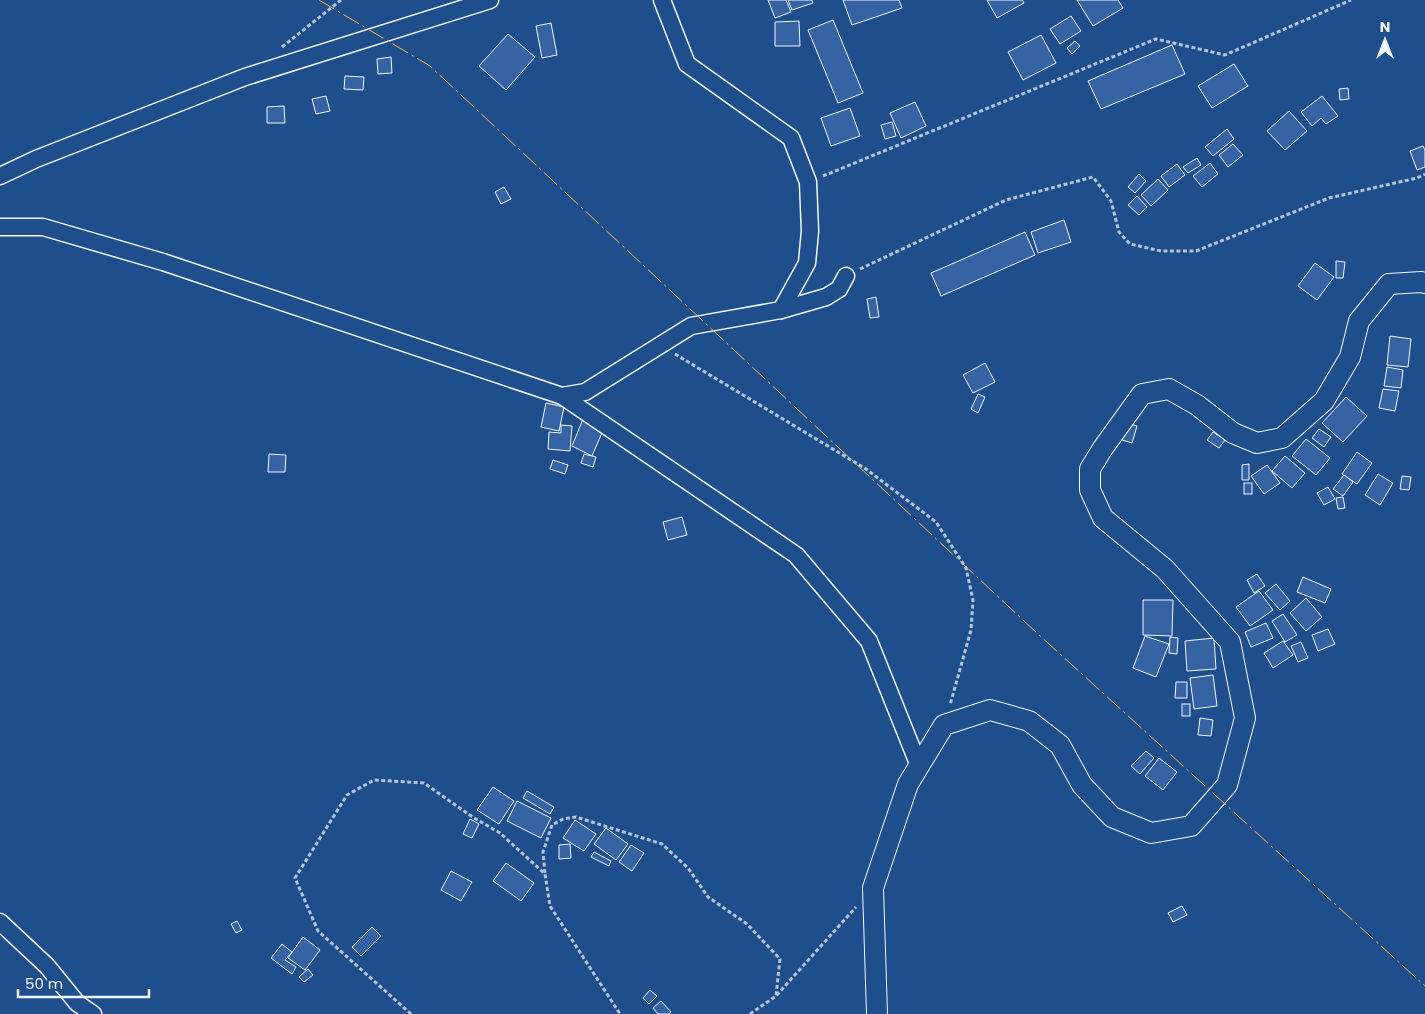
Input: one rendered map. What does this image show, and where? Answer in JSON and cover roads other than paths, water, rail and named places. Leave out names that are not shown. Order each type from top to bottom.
[{"type":"street","points":[[0,176],[36,159],[245,77],[490,0]]},
{"type":"street","points":[[662,0],[687,64],[791,138],[808,182],[810,231],[807,263],[781,310]]},
{"type":"street","points":[[0,228],[43,227],[163,262],[562,396],[796,555],[869,641],[919,766]]},
{"type":"street","points":[[562,396],[585,392],[691,326],[781,310],[826,297],[839,289],[846,276]]},
{"type":"street","points":[[877,1014],[872,888],[908,784],[944,725],[990,710],[1029,721],[1060,745],[1082,785],[1112,817],[1151,833],[1191,826],[1227,785],[1244,718],[1230,642],[1165,569],[1103,518],[1090,490],[1090,470],[1103,448],[1142,394],[1169,389],[1197,405],[1233,433],[1257,443],[1282,438],[1324,401],[1350,357],[1359,322],[1389,284],[1425,283]]},
{"type":"street","points":[[0,922],[47,966],[77,1003],[93,1014]]}]
